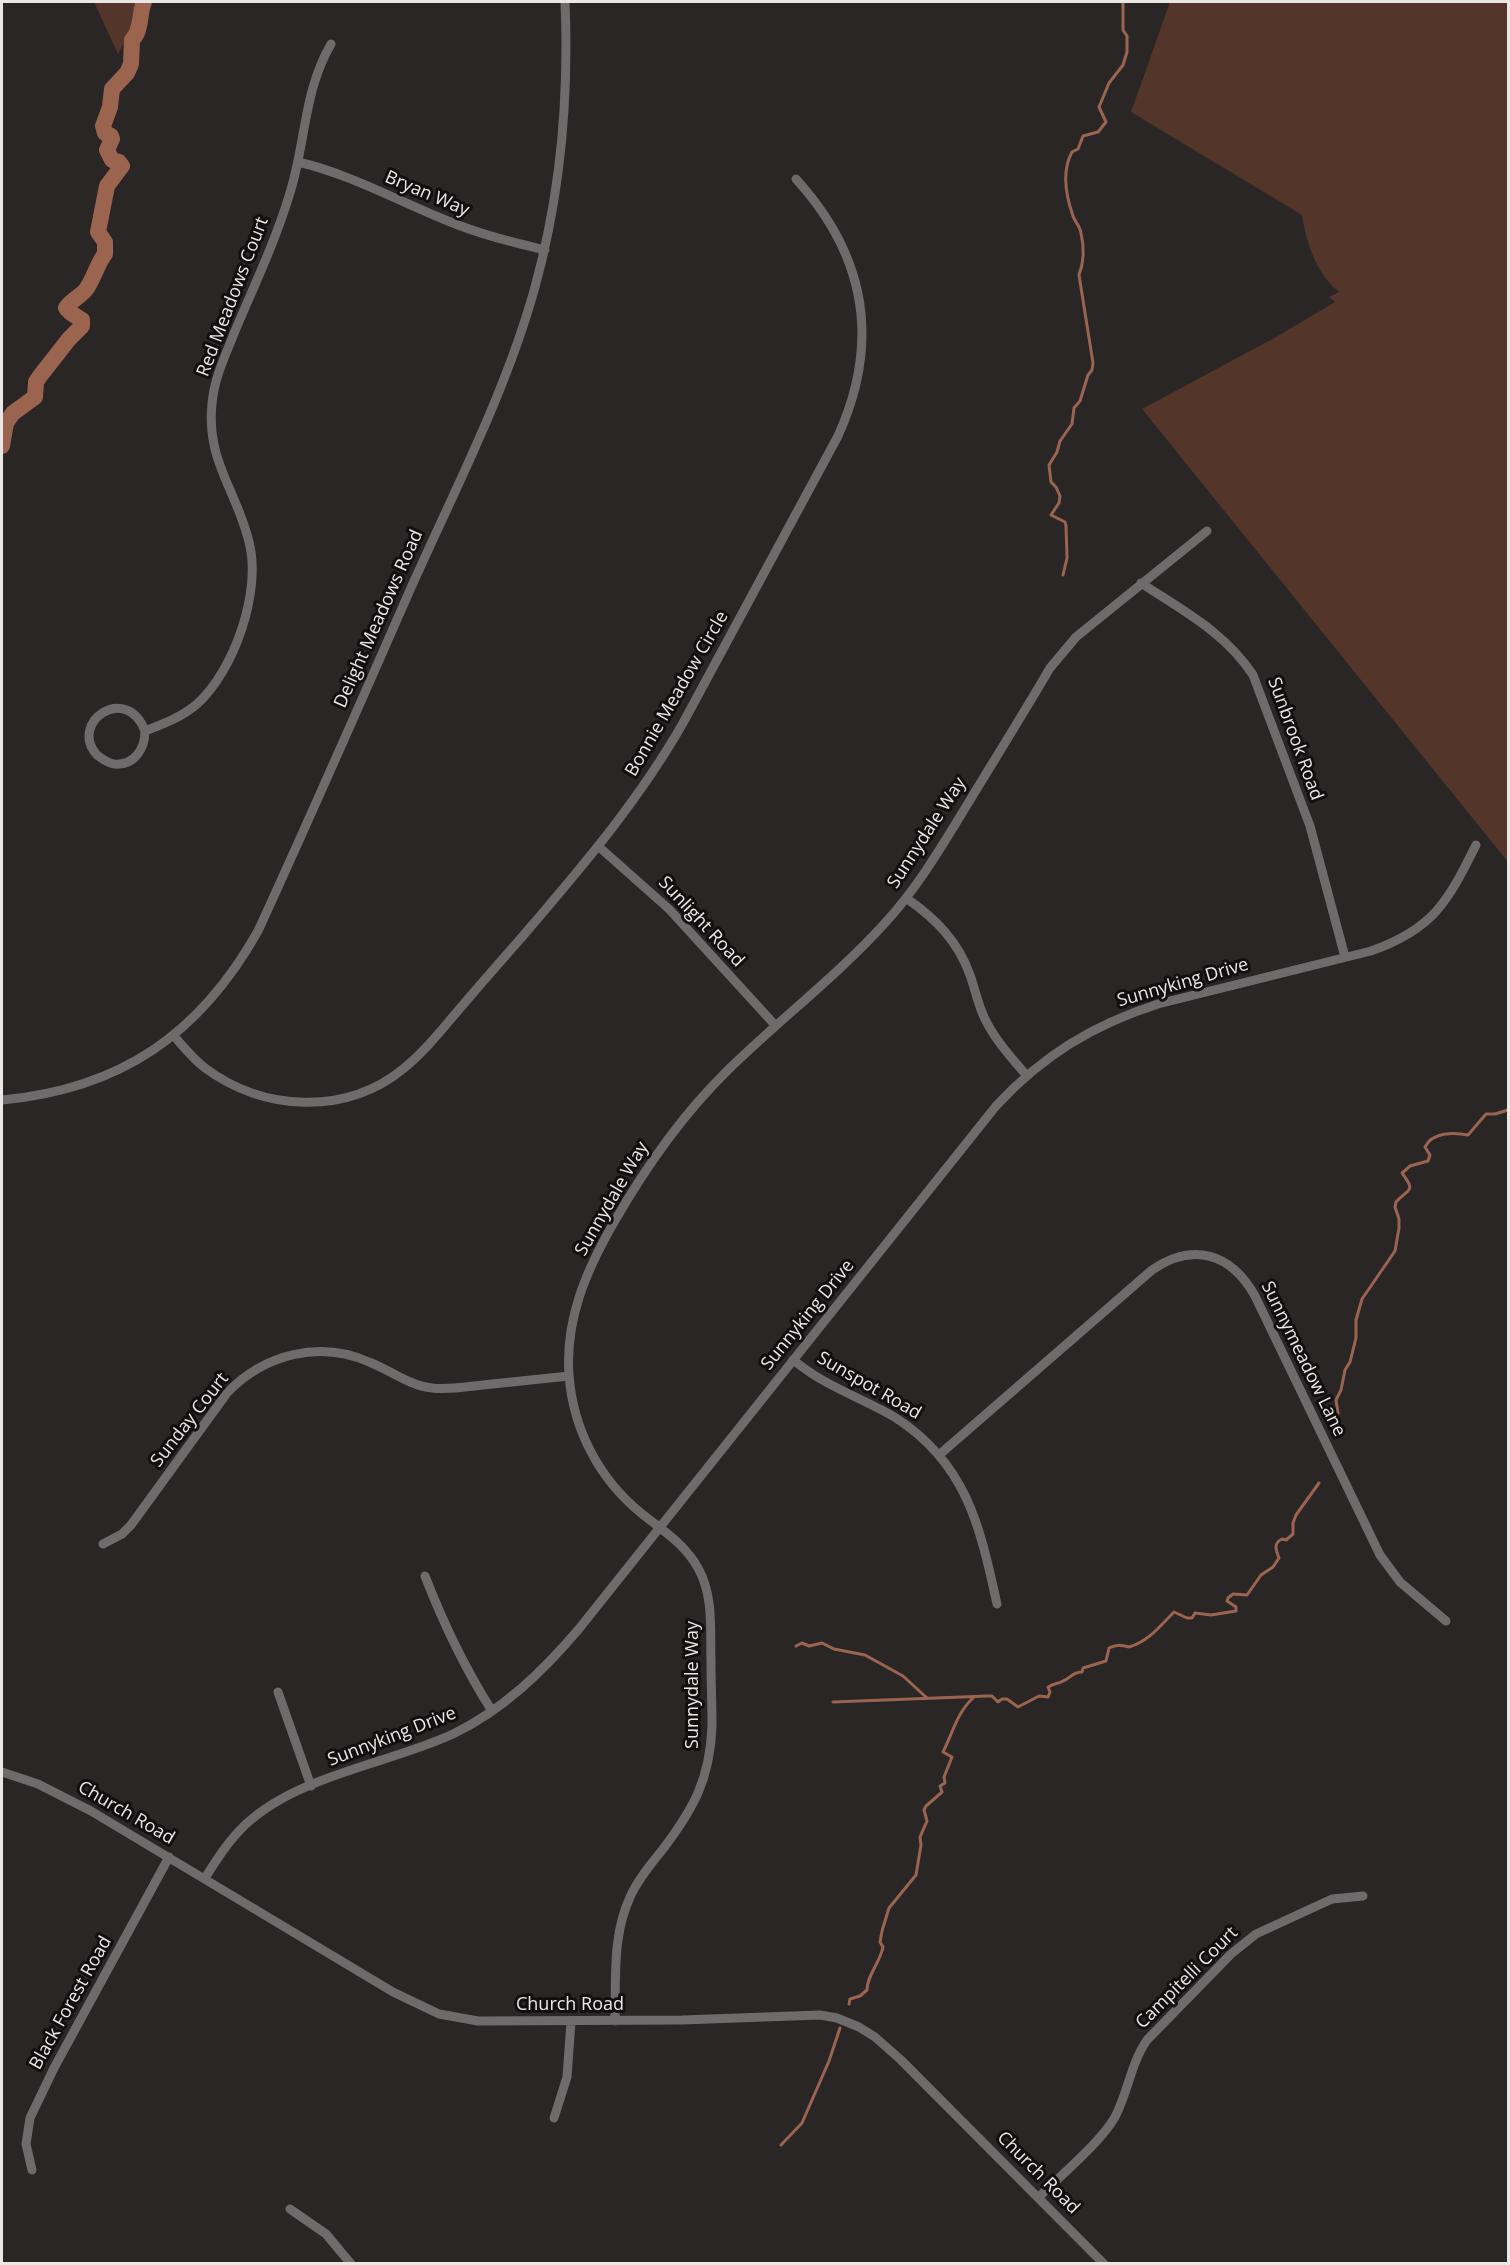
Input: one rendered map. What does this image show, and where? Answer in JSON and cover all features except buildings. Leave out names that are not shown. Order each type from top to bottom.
[{"type":"street","name":"Delight Meadows Road","points":[[2,1100],[51,1093],[87,1083],[147,1054],[203,1009],[224,984],[258,931],[487,417],[524,324],[545,250],[564,131],[567,59],[565,2]]},
{"type":"street","name":"Red Meadows Court","points":[[145,731],[174,719],[206,695],[224,669],[247,611],[252,588],[252,555],[243,524],[215,457],[211,423],[212,404],[222,365],[280,223],[298,162],[314,79],[330,44]]},
{"type":"street","name":"Bryan Way","points":[[298,162],[335,173],[459,226],[545,250]]},
{"type":"street","name":"Bonnie Meadow Circle","points":[[173,1035],[202,1066],[216,1076],[261,1096],[286,1102],[316,1102],[343,1098],[368,1090],[403,1069],[426,1048],[624,814],[664,756],[791,524],[852,405],[862,338],[857,290],[850,264],[837,233],[814,199],[796,179]]},
{"type":"street","name":"Sunnydale Way","points":[[615,2021],[618,1941],[625,1909],[638,1881],[685,1820],[695,1803],[705,1778],[711,1750],[712,1713],[708,1593],[697,1566],[689,1553],[630,1504],[618,1491],[593,1457],[577,1418],[569,1377],[569,1340],[577,1302],[592,1262],[645,1170],[680,1122],[726,1072],[884,925],[906,898],[930,865],[1062,651],[1076,637],[1207,531]]},
{"type":"street","name":"Sunbrook Road","points":[[1141,584],[1220,635],[1244,660],[1254,675],[1310,826],[1345,957]]},
{"type":"street","points":[[115,708],[134,713],[141,721],[145,731],[142,749],[137,756],[123,763],[114,764],[100,758],[90,742],[92,724],[97,717],[115,708]]},
{"type":"street","name":"Sunnyking Drive","points":[[205,1878],[229,1842],[251,1820],[278,1800],[311,1785],[437,1740],[467,1726],[492,1711],[525,1685],[552,1659],[996,1106],[1026,1075],[1048,1057],[1074,1040],[1128,1014],[1158,1004],[1387,946],[1421,926],[1446,902],[1476,845]]},
{"type":"street","name":"Sunlight Road","points":[[598,846],[669,909],[775,1025]]},
{"type":"street","points":[[906,898],[927,912],[951,939],[969,973],[985,1019],[997,1039],[1026,1075]]},
{"type":"street","name":"Sunnymeadow Lane","points":[[939,1455],[1152,1270],[1184,1254],[1216,1258],[1227,1263],[1242,1275],[1255,1296],[1380,1555],[1400,1582],[1446,1621]]},
{"type":"street","name":"Sunday Court","points":[[103,1544],[122,1534],[131,1525],[227,1394],[242,1379],[273,1360],[299,1353],[335,1352],[369,1361],[418,1385],[442,1389],[569,1377]]},
{"type":"street","name":"Sunspot Road","points":[[793,1360],[819,1378],[895,1418],[917,1433],[939,1455],[963,1491],[979,1525],[997,1604]]},
{"type":"street","points":[[426,1576],[451,1640],[492,1711]]},
{"type":"street","points":[[278,1692],[311,1785]]},
{"type":"street","name":"Church Road","points":[[2,1772],[32,1781],[65,1796],[393,1992],[426,2009],[463,2019],[572,2022],[694,2020],[796,2014],[819,2014],[845,2020],[867,2031],[892,2051],[1104,2264]]},
{"type":"street","name":"Black Forest Road","points":[[32,2170],[26,2144],[30,2118],[54,2068],[169,1857]]},
{"type":"street","name":"Campitelli Court","points":[[1039,2197],[1109,2126],[1118,2110],[1138,2054],[1147,2040],[1231,1954],[1256,1934],[1332,1899],[1363,1896]]},
{"type":"street","points":[[554,2118],[567,2077],[572,2022]]},
{"type":"street","points":[[290,2209],[326,2234],[351,2264]]},
{"type":"shaded area","points":[[94,2],[146,2],[118,54]]},
{"type":"shaded area","points":[[1170,2],[1508,2],[1508,862],[1142,409],[1276,337],[1335,302],[1329,297],[1339,292],[1324,276],[1313,256],[1302,215],[1131,112]]},
{"type":"waterway","points":[[2,446],[6,423],[13,413],[35,397],[36,382],[82,326],[82,320],[66,308],[87,288],[105,254],[105,242],[98,232],[107,186],[122,166],[119,162],[112,160],[107,150],[112,139],[105,133],[103,126],[110,107],[112,89],[127,73],[131,64],[132,40],[139,27],[144,2]]},
{"type":"waterway","points":[[1063,575],[1067,558],[1066,526],[1065,522],[1051,515],[1059,503],[1060,496],[1051,482],[1049,465],[1057,452],[1060,441],[1072,424],[1074,408],[1080,401],[1093,363],[1079,275],[1083,259],[1082,238],[1068,200],[1066,176],[1072,152],[1078,149],[1083,136],[1098,132],[1106,122],[1099,107],[1109,83],[1123,65],[1127,52],[1127,36],[1123,30],[1123,2]]},
{"type":"waterway","points":[[1336,1421],[1338,1413],[1336,1400],[1341,1390],[1345,1370],[1350,1362],[1356,1338],[1356,1320],[1362,1299],[1395,1251],[1399,1228],[1396,1202],[1410,1187],[1402,1173],[1410,1166],[1428,1161],[1430,1155],[1425,1147],[1433,1138],[1450,1134],[1468,1135],[1486,1114],[1508,1110]]},
{"type":"waterway","points":[[833,1702],[992,1696],[998,1702],[1007,1699],[1018,1707],[1039,1696],[1048,1697],[1050,1692],[1048,1687],[1082,1672],[1083,1668],[1106,1661],[1109,1648],[1119,1645],[1129,1647],[1142,1641],[1174,1612],[1192,1618],[1195,1613],[1211,1615],[1236,1611],[1236,1607],[1227,1601],[1228,1598],[1233,1594],[1247,1595],[1261,1575],[1273,1567],[1279,1558],[1276,1550],[1277,1543],[1293,1534],[1296,1515],[1319,1483]]},
{"type":"waterway","points":[[796,1646],[802,1643],[809,1646],[822,1643],[834,1649],[865,1655],[903,1676],[927,1698]]},
{"type":"waterway","points":[[849,2004],[850,1999],[860,1996],[867,1990],[869,1979],[883,1947],[880,1942],[889,1908],[916,1875],[921,1845],[920,1837],[927,1821],[924,1810],[942,1792],[940,1786],[945,1783],[944,1777],[952,1757],[943,1752],[959,1717],[973,1698]]},
{"type":"waterway","points":[[781,2145],[802,2123],[829,2061],[840,2028]]}]
